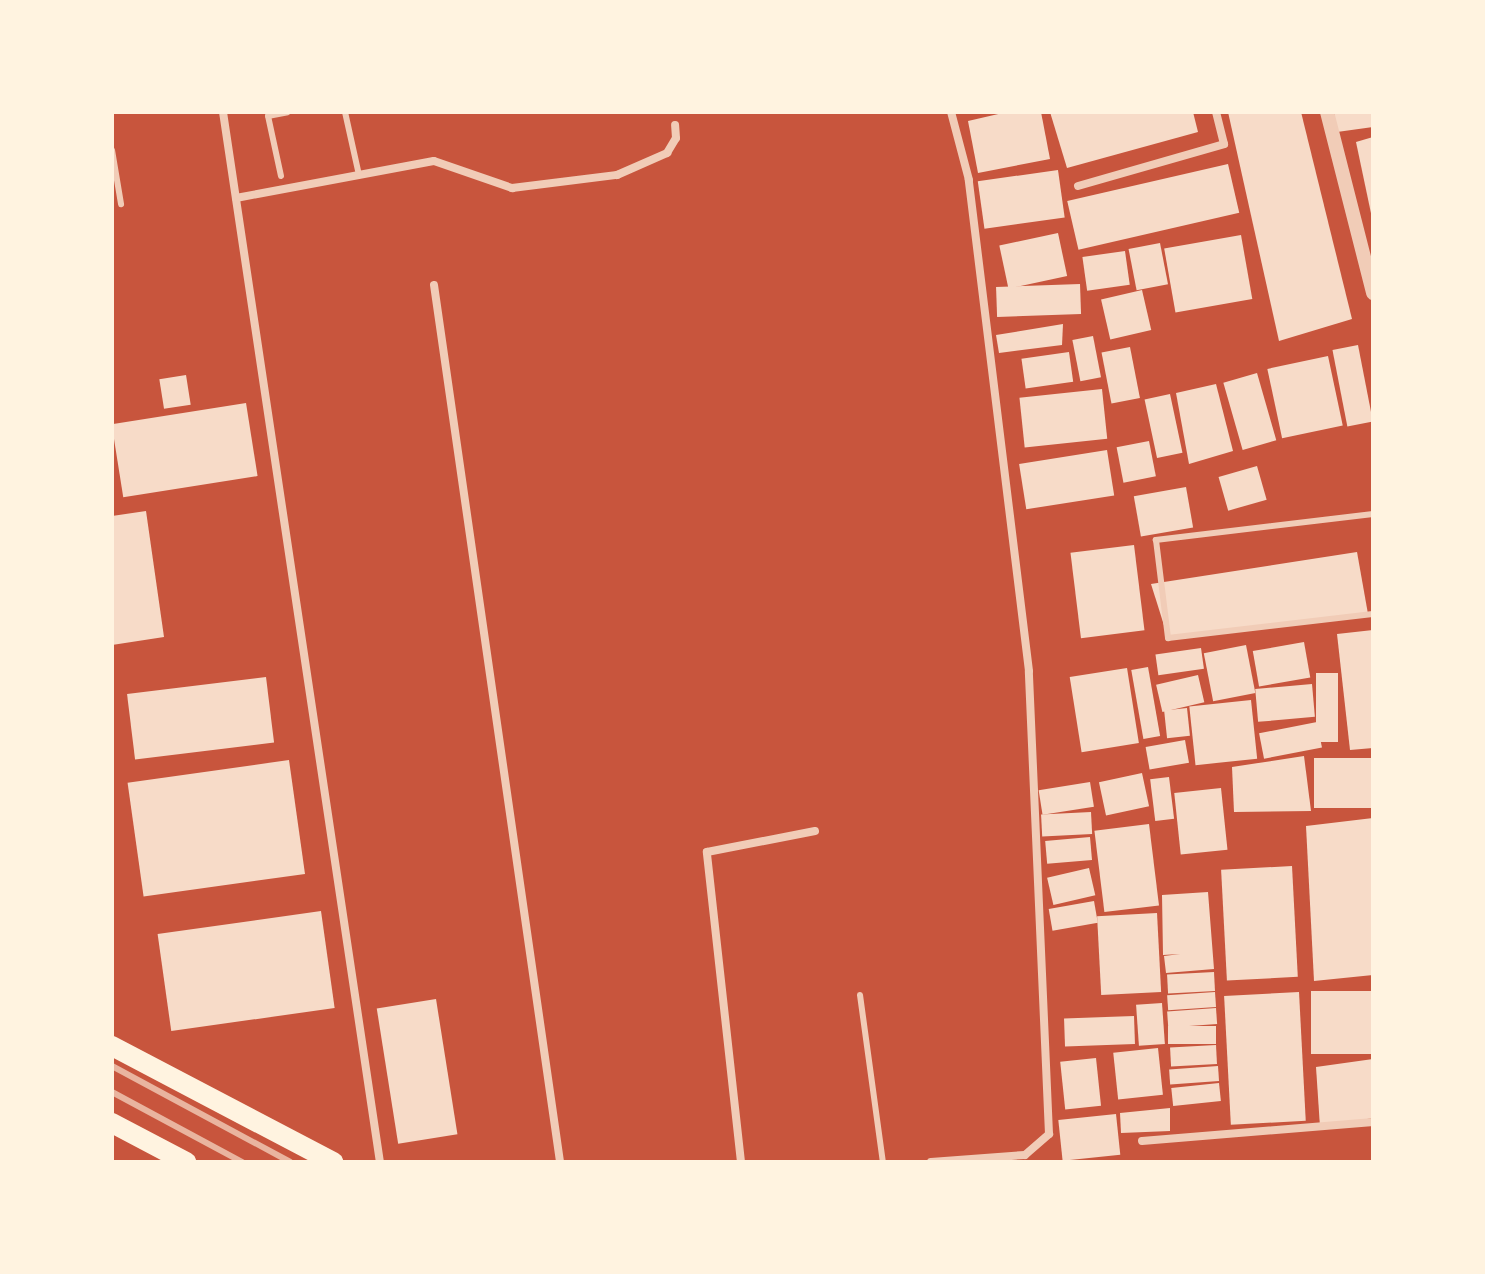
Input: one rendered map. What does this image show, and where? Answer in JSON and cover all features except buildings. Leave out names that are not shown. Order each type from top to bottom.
[{"type":"main road","points":[[112,1046],[333,1162]]},
{"type":"main road","points":[[112,1123],[186,1162]]},
{"type":"street","points":[[223,112],[380,1162]]},
{"type":"street","points":[[931,1162],[1025,1155],[1049,1134],[1029,671],[969,180],[951,112]]},
{"type":"street","points":[[1078,186],[1224,144],[1216,112]]},
{"type":"street","points":[[1327,112],[1373,291]]},
{"type":"street","points":[[236,198],[434,161],[512,188],[617,175],[667,153],[676,138],[675,125]]},
{"type":"street","points":[[434,285],[560,1162]]},
{"type":"street","points":[[741,1162],[707,852],[815,831]]},
{"type":"street","points":[[1142,1141],[1373,1122]]},
{"type":"lane","points":[[281,176],[268,116],[288,112]]},
{"type":"lane","points":[[345,112],[359,175]]},
{"type":"lane","points":[[112,150],[121,204]]},
{"type":"lane","points":[[1373,514],[1156,540],[1168,638],[1373,614]]},
{"type":"lane","points":[[860,995],[883,1162]]},
{"type":"railway","points":[[112,1066],[290,1162]]},
{"type":"railway","points":[[112,1092],[242,1162]]}]
